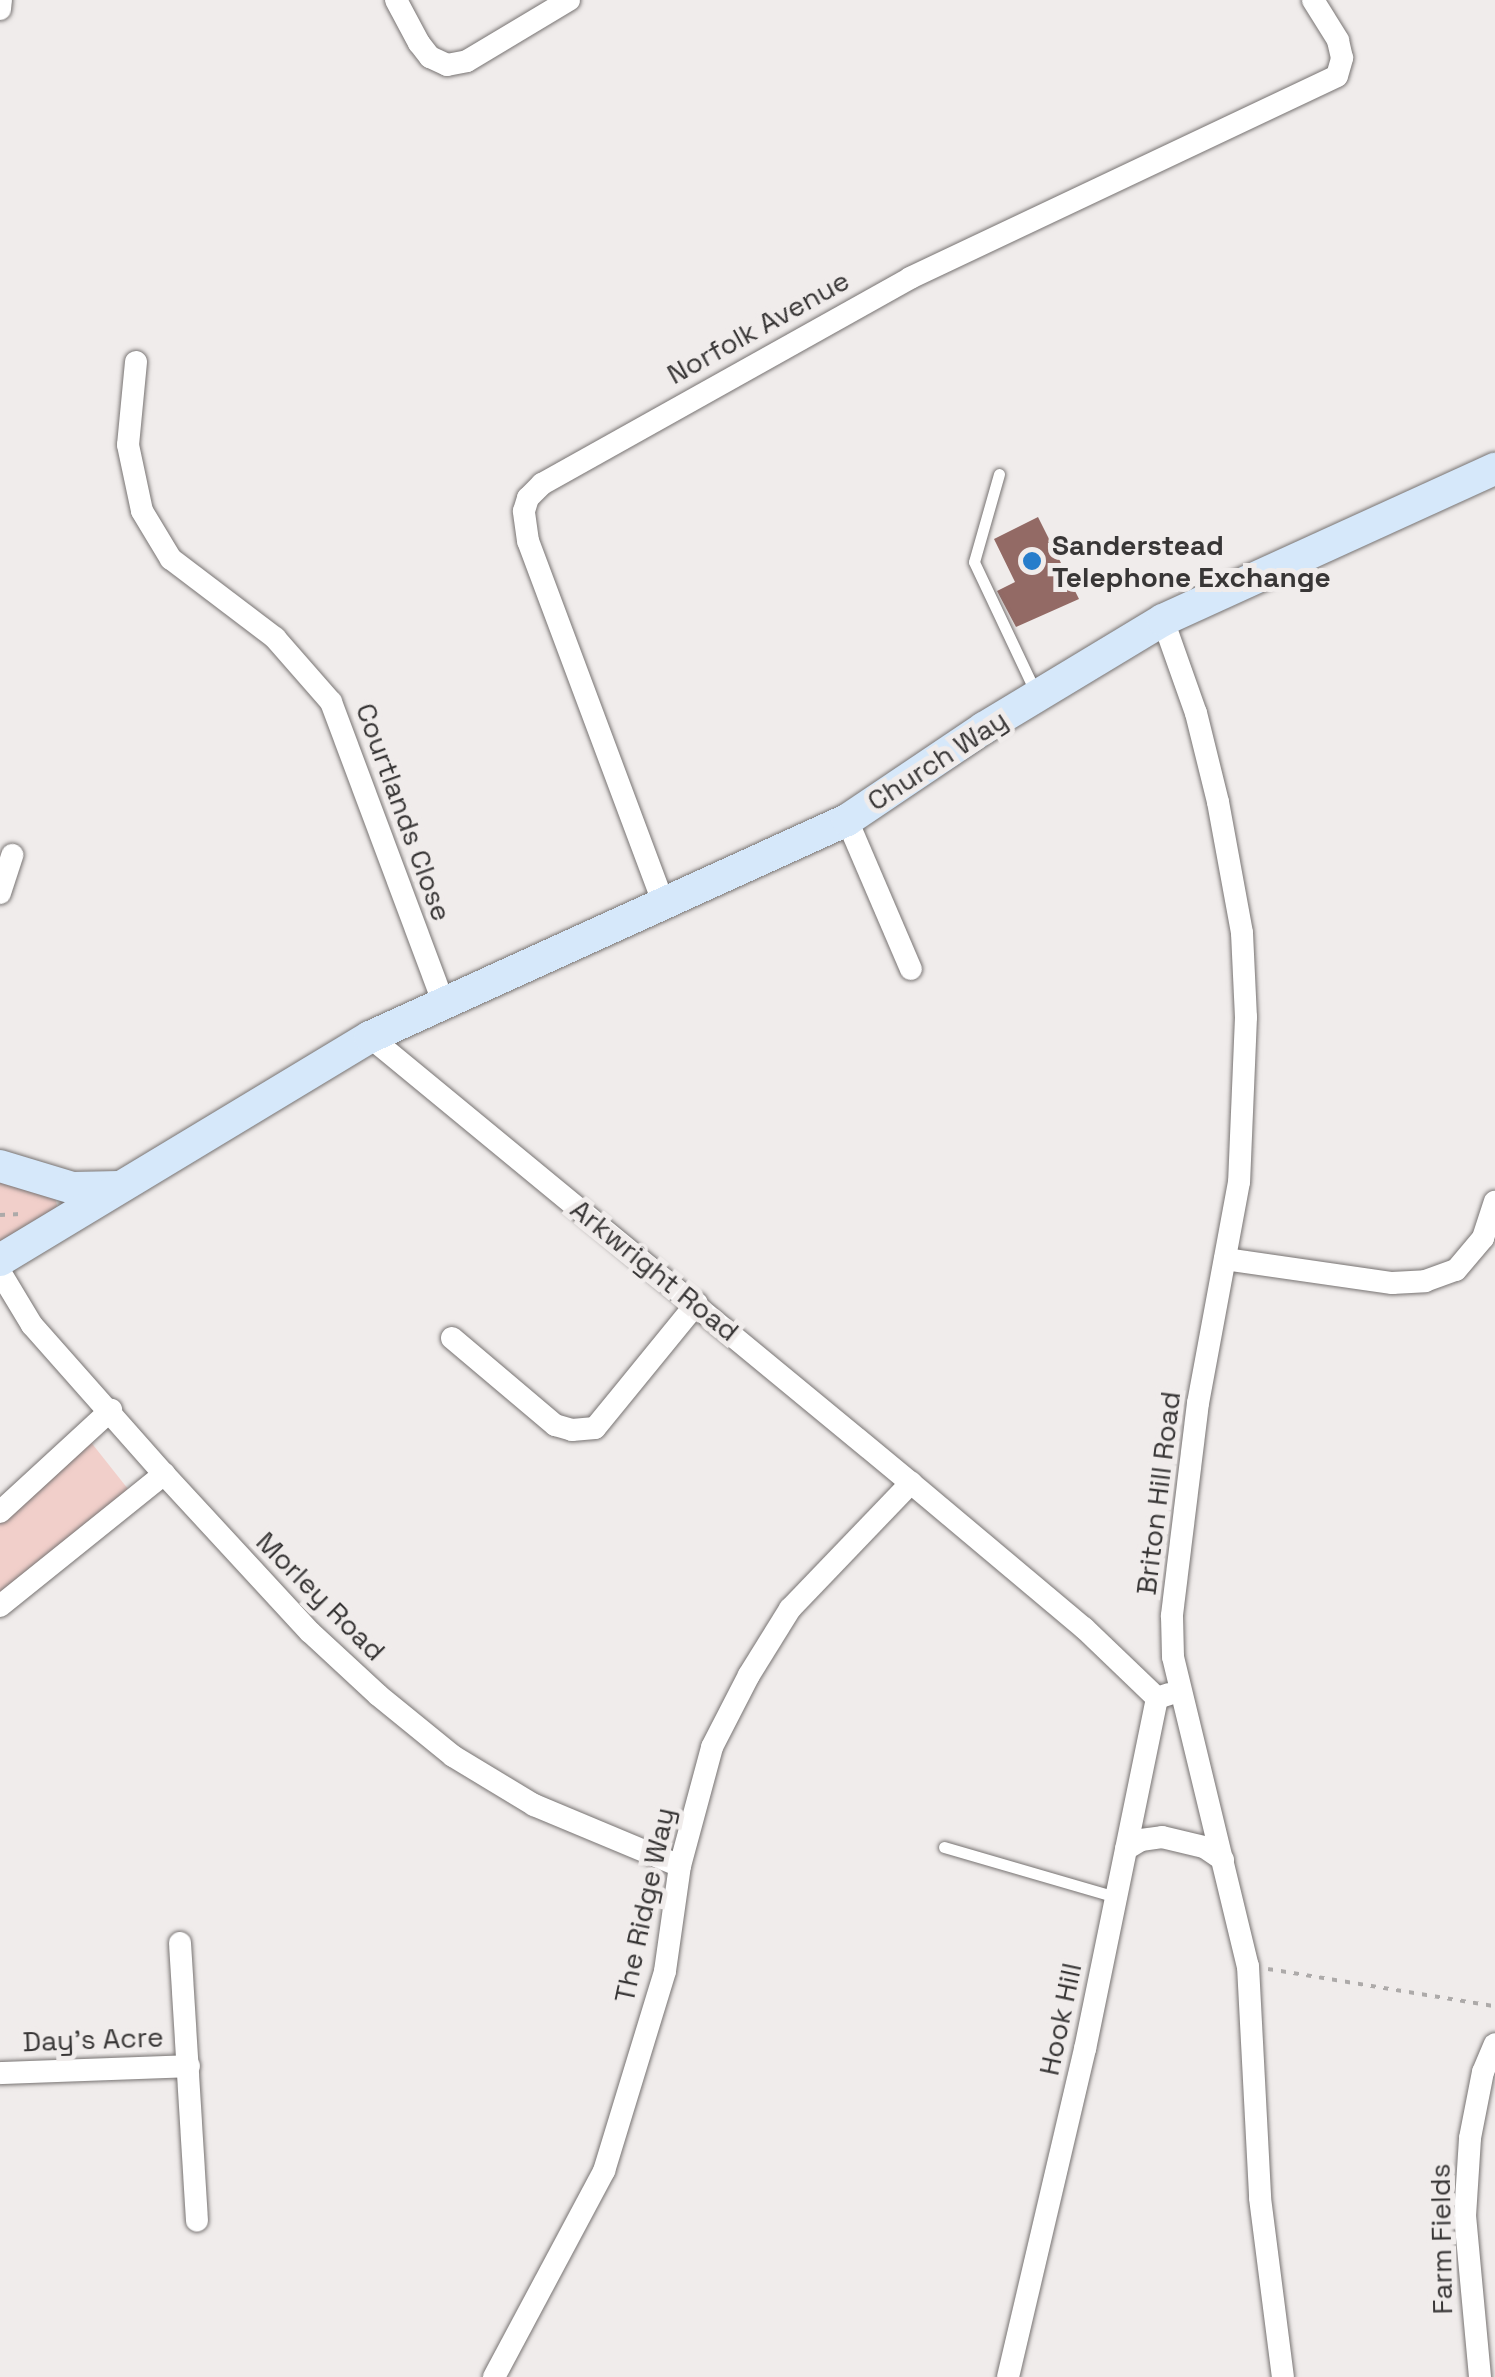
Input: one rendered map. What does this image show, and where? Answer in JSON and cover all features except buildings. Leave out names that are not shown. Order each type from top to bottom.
[{"type":"street","points":[[0,9],[1,0]]},
{"type":"street","points":[[396,0],[418,43],[430,57],[447,65],[467,61],[569,0]]},
{"type":"street","name":"Norfolk Avenue","points":[[662,902],[528,541],[524,510],[528,498],[542,484],[625,436],[910,278],[1337,76],[1342,58],[1338,40],[1312,0]]},
{"type":"street","name":"Courtlands Close","points":[[136,362],[128,445],[142,511],[172,558],[275,638],[331,702],[443,1002]]},
{"type":"street","name":"Church Way","points":[[370,1037],[847,820],[1037,695],[1163,620],[1495,468]]},
{"type":"street","name":"Briton Hill Road","points":[[1163,620],[1196,713],[1218,802],[1242,933],[1246,1101],[1239,1182],[1198,1403],[1172,1616],[1173,1657],[1248,1966],[1260,2198],[1283,2377]]},
{"type":"street","points":[[847,820],[910,968]]},
{"type":"street","points":[[0,893],[12,856]]},
{"type":"street","points":[[0,1260],[370,1037]]},
{"type":"street","name":"Arkwright Road","points":[[370,1037],[697,1303],[1084,1628],[1157,1698]]},
{"type":"street","points":[[0,1166],[86,1190],[120,1188]]},
{"type":"street","points":[[46,1180],[62,1193],[65,1205],[54,1228]]},
{"type":"street","points":[[1225,1258],[1392,1283],[1425,1281],[1456,1270],[1483,1238],[1495,1202]]},
{"type":"street","name":"Morley Road","points":[[0,1272],[32,1325],[310,1632],[453,1756],[534,1805],[680,1866]]},
{"type":"street","points":[[452,1338],[555,1425],[572,1430],[595,1428],[697,1303]]},
{"type":"street","points":[[0,1512],[111,1410]]},
{"type":"street","points":[[0,1606],[164,1474]]},
{"type":"street","name":"The Ridge Way","points":[[494,2377],[604,2172],[665,1971],[680,1866],[712,1748],[748,1675],[790,1609],[911,1483]]},
{"type":"street","points":[[1157,1698],[1182,1689]]},
{"type":"street","name":"Hook Hill","points":[[1008,2377],[1157,1698]]},
{"type":"street","points":[[1126,1848],[1162,1837],[1204,1847],[1223,1860]]},
{"type":"street","name":"Day's Acre","points":[[180,1942],[197,2220]]},
{"type":"street","name":"Farm Fields","points":[[1480,2377],[1465,2216],[1470,2138],[1483,2072],[1495,2044]]},
{"type":"street","name":"Day's Acre","points":[[0,2073],[189,2066]]},
{"type":"lane","points":[[999,474],[974,562],[1037,695]]},
{"type":"lane","points":[[944,1847],[1116,1897]]},
{"type":"path","points":[[1248,1966],[1495,2006]]},
{"type":"shaded area","points":[[0,1174],[55,1197],[57,1205],[54,1214],[0,1244]]},
{"type":"shaded area","points":[[90,1441],[128,1489],[0,1593],[0,1517]]},
{"type":"place","name":"Sanderstead Telephone Exchange","points":[[1032,561]]}]
